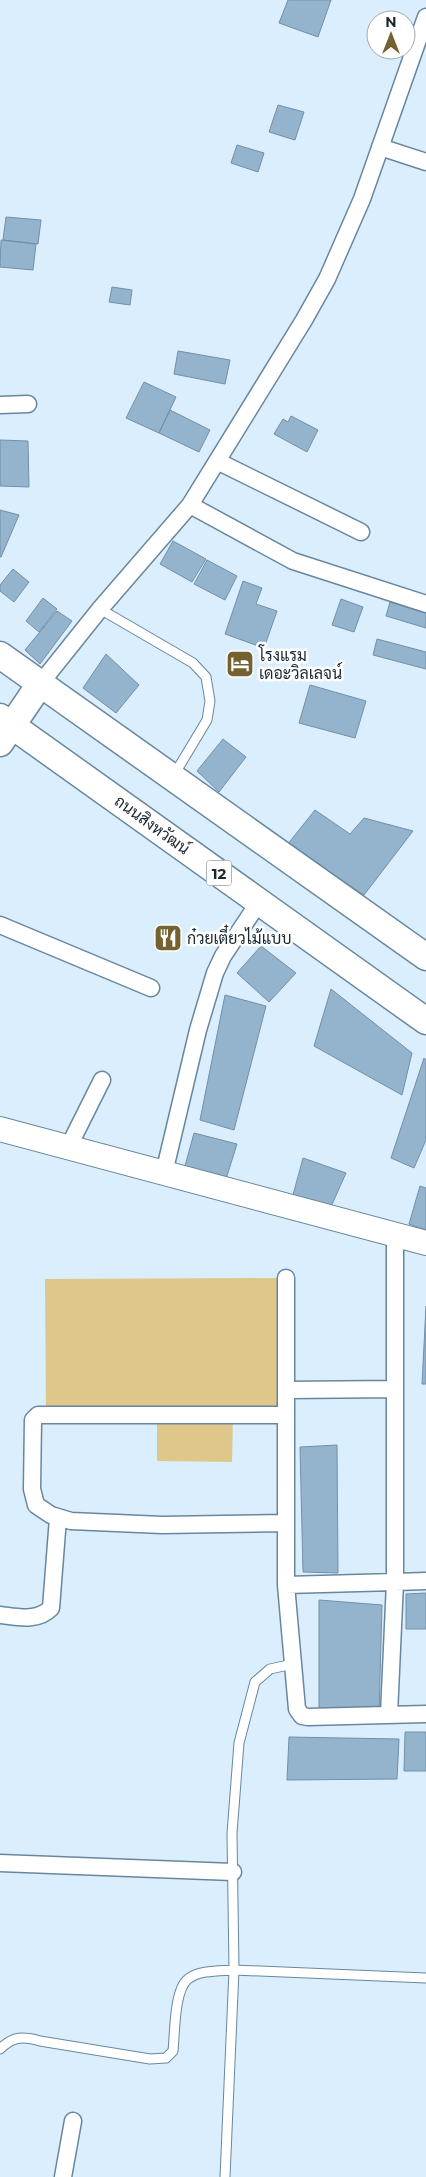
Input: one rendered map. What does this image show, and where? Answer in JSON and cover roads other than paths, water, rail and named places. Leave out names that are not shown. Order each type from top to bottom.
[{"type":"main road","points":[[0,655],[426,957]]},
{"type":"main road","points":[[4,728],[40,684]]},
{"type":"main road","name":"ถนนสิงหวัฒน์","points":[[4,728],[259,902],[426,1021]]},
{"type":"street","points":[[40,684],[100,608],[190,506],[327,278],[362,199],[426,17]]},
{"type":"street","points":[[380,147],[426,162]]},
{"type":"street","points":[[0,405],[28,404]]},
{"type":"street","points":[[217,461],[361,532]]},
{"type":"street","points":[[190,506],[293,561],[426,604]]},
{"type":"street","points":[[164,1173],[198,1030],[215,973],[223,956],[259,902]]},
{"type":"street","points":[[0,926],[151,988]]},
{"type":"street","points":[[68,1148],[102,1080]]},
{"type":"street","points":[[0,1129],[426,1242]]},
{"type":"street","points":[[389,1714],[395,1582],[395,1234]]},
{"type":"street","points":[[286,1278],[286,1585],[296,1705],[302,1716],[308,1717],[426,1714]]},
{"type":"street","points":[[286,1390],[394,1388]]},
{"type":"street","points":[[286,1415],[36,1416],[33,1420],[33,1500],[42,1510],[58,1518],[71,1521],[162,1525],[286,1523]]},
{"type":"street","points":[[0,1615],[32,1618],[44,1614],[51,1608],[58,1518]]},
{"type":"street","points":[[286,1585],[426,1581]]},
{"type":"street","points":[[0,1863],[233,1872]]},
{"type":"street","points":[[63,2177],[73,2121]]},
{"type":"lane","points":[[100,608],[193,663],[206,677],[210,701],[207,720],[173,777]]},
{"type":"lane","points":[[225,2177],[234,1970],[232,1832],[239,1744],[255,1682],[270,1669],[293,1664]]},
{"type":"lane","points":[[0,2049],[8,2041],[28,2037],[40,2041],[150,2059],[166,2058],[173,2051],[181,1986],[189,1978],[203,1973],[234,1970],[426,1978]]},
{"type":"place","name":"โรงแรม เดอะวิลเลจน์","points":[[240,664]]},
{"type":"place","name":"ก๋วยเตี๋ยวไม้แบบ","points":[[168,938]]}]
